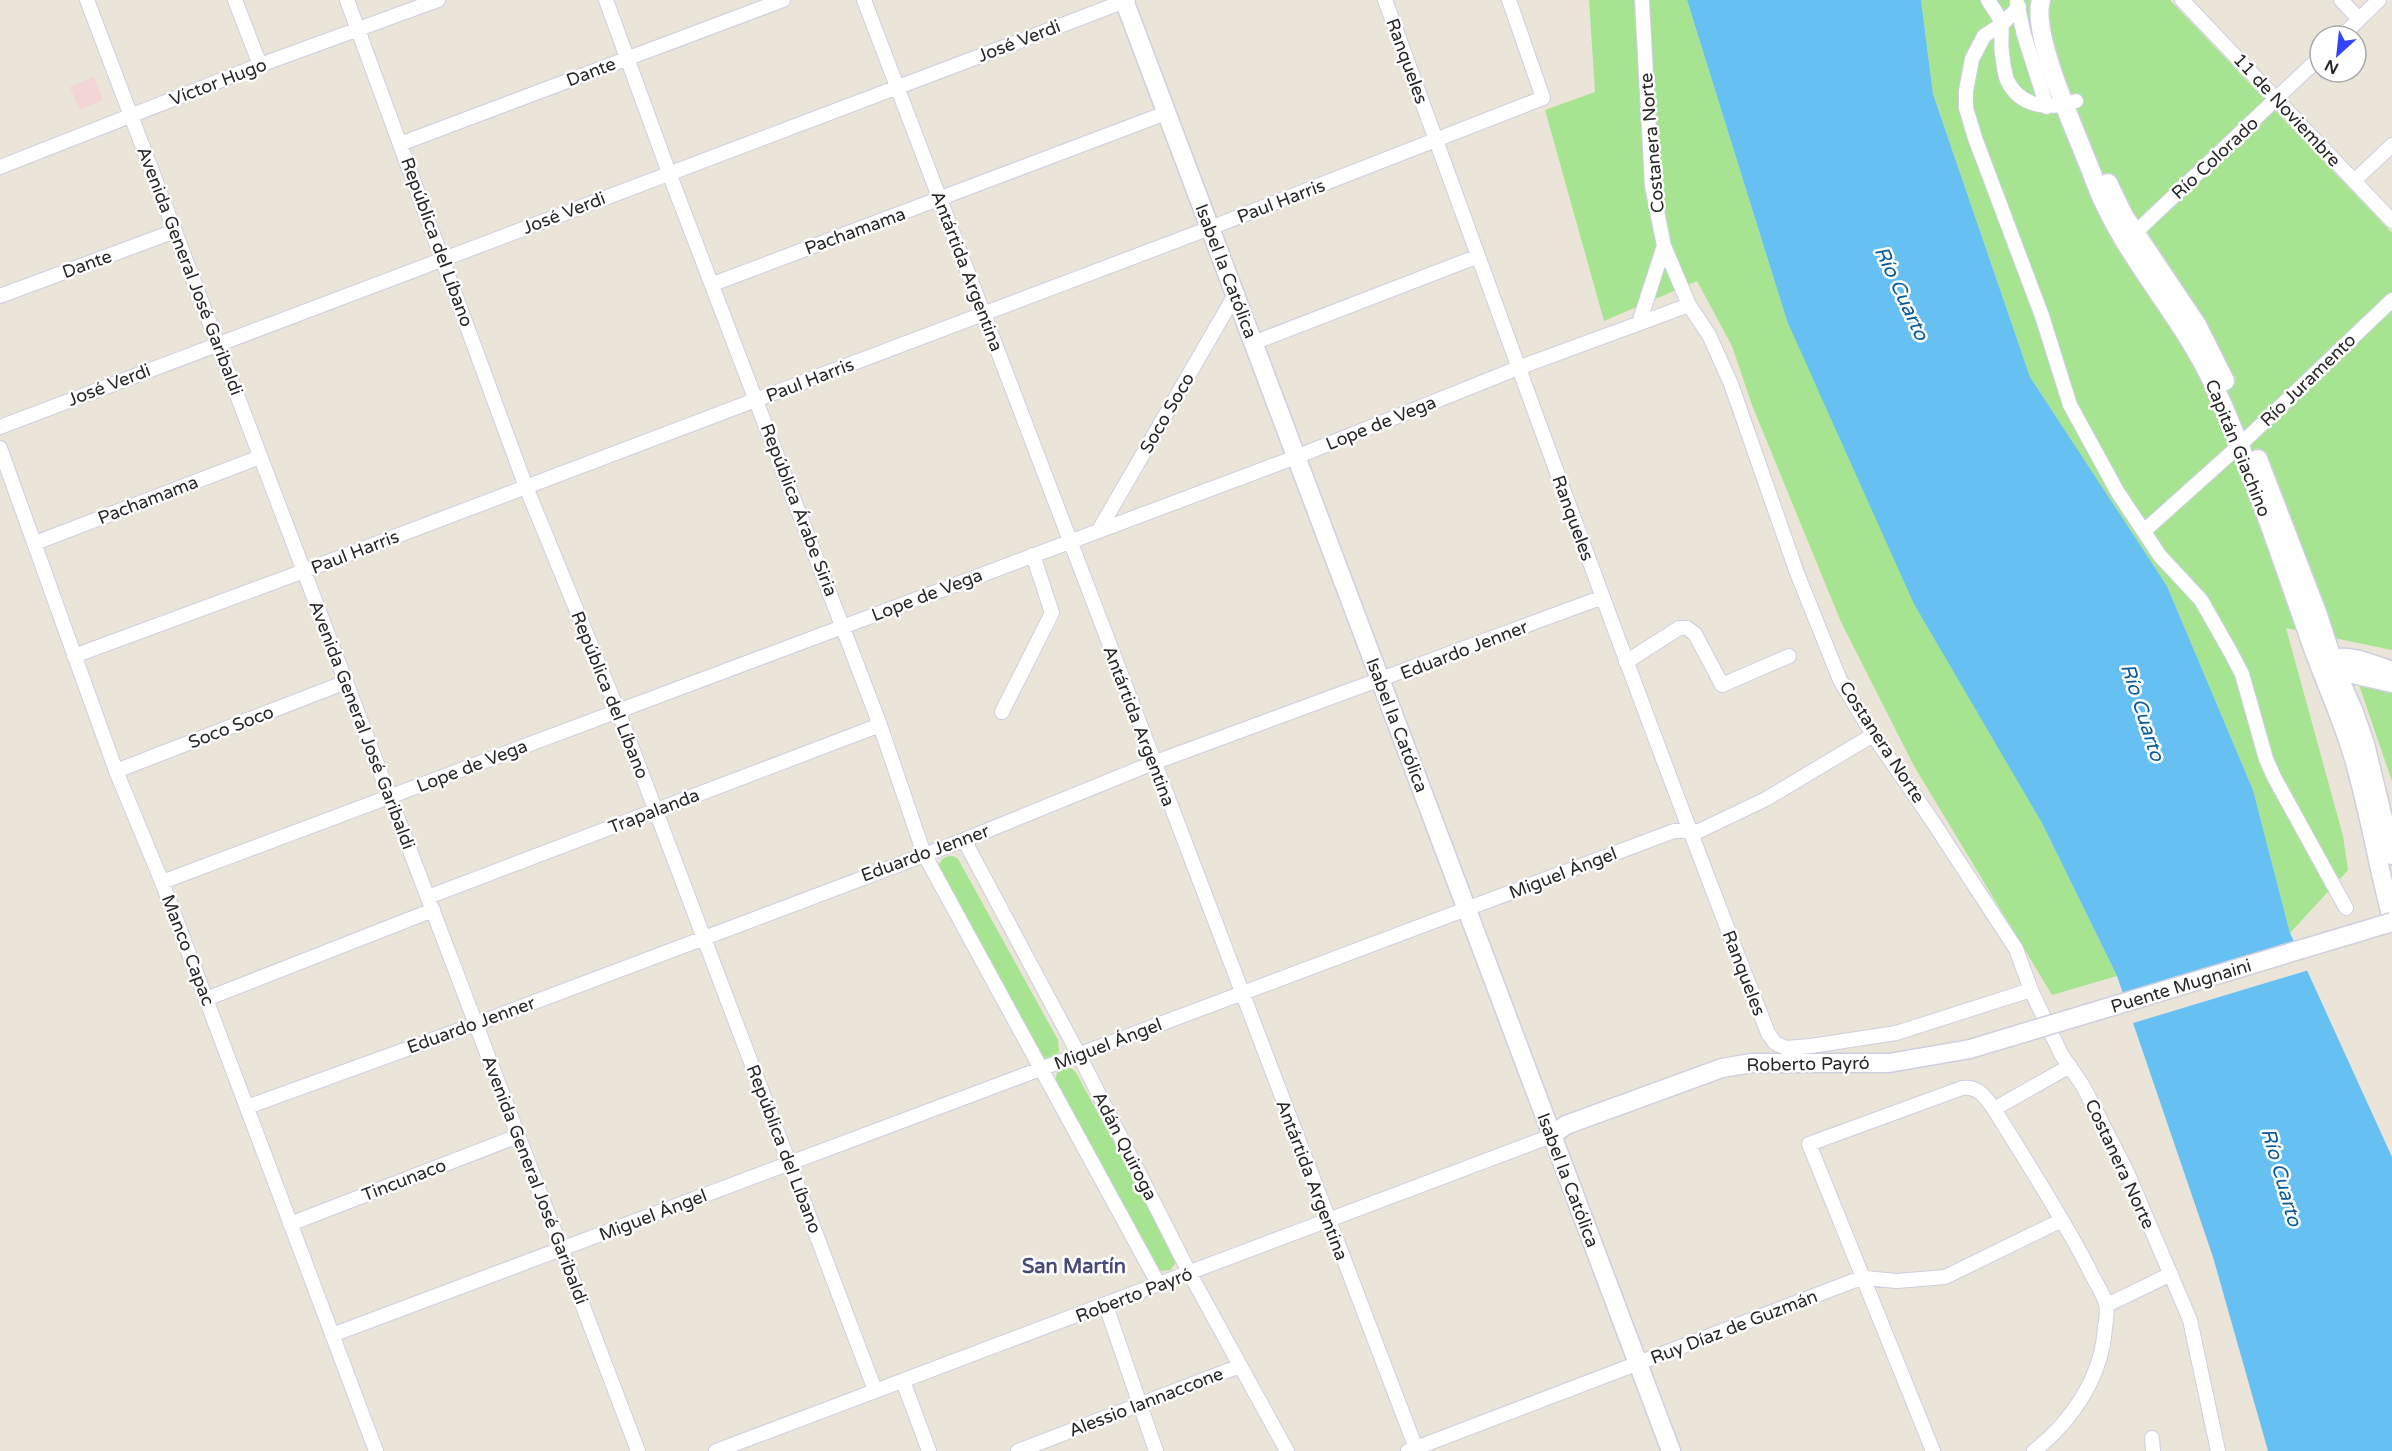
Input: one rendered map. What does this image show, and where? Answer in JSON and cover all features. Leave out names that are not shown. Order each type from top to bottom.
[{"type":"main road","name":"Isabel la Católica","points":[[1125,0],[1671,1451]]},
{"type":"main road","name":"Capitán Giachino","points":[[2048,3],[2057,51],[2098,191],[2112,220],[2178,319],[2244,440]]},
{"type":"main road","name":"Capitán Giachino","points":[[2071,103],[2112,191],[2135,233],[2197,325],[2318,615],[2328,664],[2344,729],[2355,762],[2392,920]]},
{"type":"main road","points":[[2328,664],[2352,658],[2392,671]]},
{"type":"main road","name":"Capitán Giachino","points":[[2328,664],[2354,712],[2365,744],[2392,855]]},
{"type":"main road","points":[[2328,664],[2392,683]]},
{"type":"main road","name":"Puente Mugnaini","points":[[1972,1055],[2392,920]]},
{"type":"main road","name":"Puente Mugnaini","points":[[1972,1055],[2392,935]]},
{"type":"main road","name":"Roberto Payró","points":[[1551,1136],[1570,1134],[1692,1090],[1754,1074],[1863,1076],[1920,1070],[1972,1055]]},
{"type":"street","name":"Avenida General José Garibaldi","points":[[87,0],[638,1451]]},
{"type":"street","points":[[235,0],[260,65]]},
{"type":"street","name":"República del Líbano","points":[[346,0],[444,258],[526,487],[618,711],[875,1390]]},
{"type":"street","name":"Víctor Hugo","points":[[0,167],[260,65],[438,0]]},
{"type":"street","name":"República Árabe Siria","points":[[606,0],[669,173],[880,725],[924,854]]},
{"type":"street","name":"Dante","points":[[400,144],[783,0]]},
{"type":"street","name":"Antártida Argentina","points":[[864,0],[1413,1450]]},
{"type":"street","name":"José Verdi","points":[[1,424],[1125,0]]},
{"type":"street","name":"Ranqueles","points":[[1385,0],[1476,257],[1626,662],[1768,1034],[1775,1043],[1786,1048],[1896,1033],[2031,990]]},
{"type":"street","name":"Paul Harris","points":[[75,656],[757,400],[1543,98],[1509,0]]},
{"type":"street","name":"Costanera Norte","points":[[1642,0],[1652,186],[1664,246],[1689,305],[1709,334],[1731,384],[1797,573],[1840,680],[1873,735],[2016,949],[2031,990],[2061,1054],[2083,1086],[2127,1172],[2190,1320],[2218,1451]]},
{"type":"street","points":[[1988,0],[2001,24],[2001,49],[2008,80],[2029,102],[2047,107],[2071,103]]},
{"type":"street","name":"11 de Noviembre","points":[[2182,0],[2392,221]]},
{"type":"street","points":[[2341,0],[2359,19]]},
{"type":"street","points":[[2354,24],[2379,0]]},
{"type":"street","points":[[2017,3],[2001,24],[1984,36],[1972,59],[1966,91],[1969,118],[2042,316],[2070,405],[2117,491],[2160,556],[2200,600],[2230,651],[2242,674],[2270,768],[2346,908]]},
{"type":"street","points":[[2017,3],[2024,35],[2047,107]]},
{"type":"street","name":"Río Colorado","points":[[2135,233],[2308,68]]},
{"type":"street","name":"Pachamama","points":[[713,284],[1166,113]]},
{"type":"street","points":[[2354,181],[2392,145]]},
{"type":"street","name":"Dante","points":[[0,296],[175,231]]},
{"type":"street","points":[[1639,323],[1664,246]]},
{"type":"street","points":[[1253,343],[1476,257]]},
{"type":"street","name":"Soco Soco","points":[[1099,531],[1235,295]]},
{"type":"street","name":"Río Juramento","points":[[2144,531],[2392,300]]},
{"type":"street","name":"Lope de Vega","points":[[162,882],[1296,457],[1518,368],[1689,305]]},
{"type":"street","name":"Manco Capac","points":[[0,448],[116,771],[162,882],[376,1451]]},
{"type":"street","name":"Pachamama","points":[[35,543],[260,457]]},
{"type":"street","points":[[1002,712],[1052,613],[1033,555]]},
{"type":"street","name":"Eduardo Jenner","points":[[247,1107],[476,1024],[964,840],[1154,763],[1603,597]]},
{"type":"street","points":[[1626,662],[1679,628],[1687,628],[1695,634],[1722,685],[1789,656]]},
{"type":"street","name":"Soco Soco","points":[[116,771],[346,682]]},
{"type":"street","name":"Trapalanda","points":[[206,999],[656,810],[880,725]]},
{"type":"street","name":"Miguel Ángel","points":[[332,1335],[1674,831],[1699,831],[1766,800],[1873,735]]},
{"type":"street","name":"Adán Quiroga","points":[[964,840],[1079,1055],[1190,1274],[1287,1451]]},
{"type":"street","name":"Adán Quiroga","points":[[924,854],[1159,1285]]},
{"type":"street","points":[[1994,1109],[2070,1066]]},
{"type":"street","points":[[1933,1451],[1809,1144],[1962,1088],[1971,1087],[1980,1091],[1994,1109],[2062,1220],[2107,1305],[2105,1335],[2093,1378],[2083,1398],[2067,1418],[2034,1451]]},
{"type":"street","name":"Tincunaco","points":[[290,1224],[518,1136]]},
{"type":"street","name":"Roberto Payró","points":[[716,1451],[1106,1306],[1551,1136]]},
{"type":"street","name":"Ruy Díaz de Guzmán","points":[[1413,1450],[1853,1281],[1865,1278],[1897,1281],[1945,1276],[2062,1220]]},
{"type":"street","points":[[2107,1305],[2171,1275]]},
{"type":"street","points":[[1106,1306],[1156,1451]]},
{"type":"street","name":"Alessio Iannaccone","points":[[1018,1451],[1240,1366]]},
{"type":"street","points":[[903,1381],[929,1451]]},
{"type":"shaded area","points":[[93,77],[103,100],[80,110],[70,87]]},
{"type":"green space","points":[[1589,0],[1687,0],[1787,321],[2042,823],[2117,976],[2052,995],[1914,766],[1841,622],[1752,405],[1732,346],[1697,281],[1604,321],[1545,110],[1595,92]]},
{"type":"green space","points":[[1921,0],[2170,0],[2392,233],[2392,650],[2286,628],[2343,836],[2348,870],[2290,933],[2253,790],[2167,586],[2030,377],[1933,94]]},
{"type":"green space","points":[[2358,682],[2392,692],[2392,781]]},
{"type":"green space","points":[[953,856],[958,859],[1058,1040],[1059,1052],[1049,1060],[1039,1055],[938,869],[942,859]]},
{"type":"green space","points":[[1070,1068],[1075,1071],[1174,1252],[1175,1264],[1170,1270],[1161,1271],[1155,1267],[1055,1081],[1060,1069]]},
{"type":"water","name":"Río Cuarto","points":[[1687,0],[1921,0],[1933,94],[2030,377],[2167,586],[2253,790],[2290,933],[2392,1157],[2392,1451],[2268,1451],[2213,1257],[2117,976],[2042,823],[1914,604],[1787,321]]},
{"type":"pier","points":[[2296,940],[2309,970],[2130,1024],[2120,994]]},
{"type":"district","name":"San Martín","points":[[1074,1266]]}]
